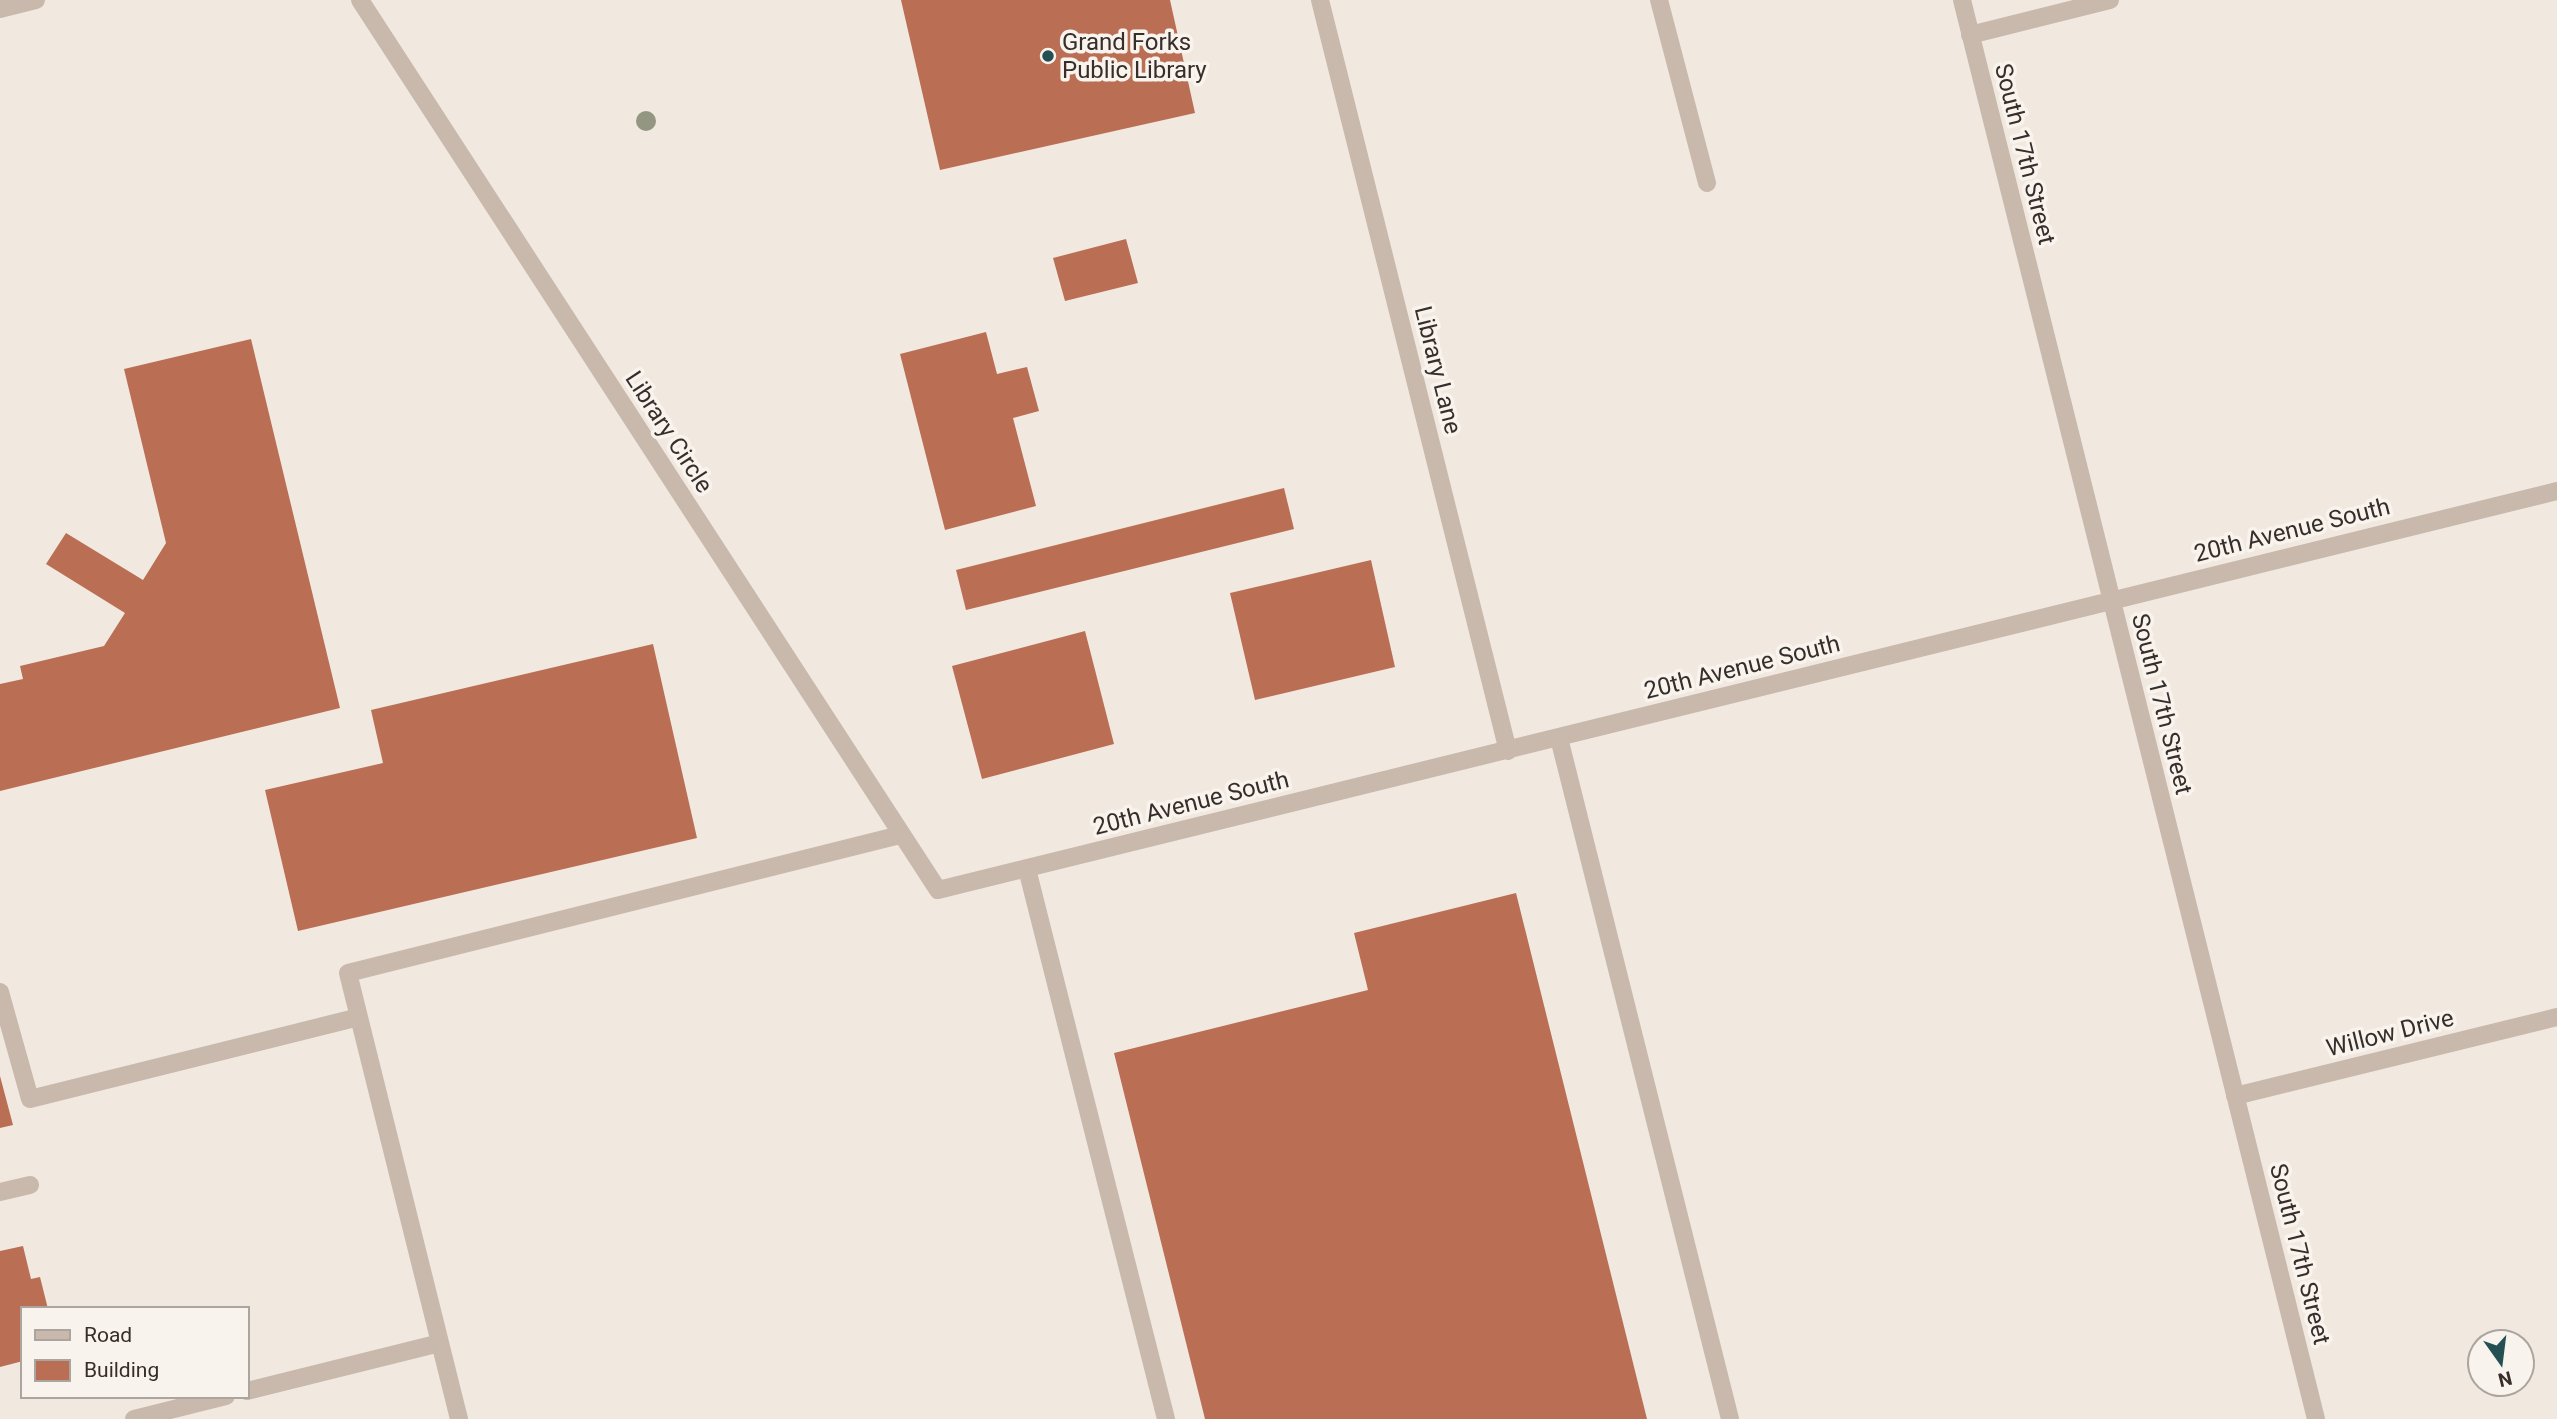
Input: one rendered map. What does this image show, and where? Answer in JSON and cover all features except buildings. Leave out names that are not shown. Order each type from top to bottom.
[{"type":"street","points":[[0,9],[36,0]]},
{"type":"street","name":"Library Circle","points":[[360,0],[938,890]]},
{"type":"street","name":"Library Lane","points":[[1320,0],[1508,751]]},
{"type":"street","points":[[1659,0],[1707,183]]},
{"type":"street","name":"South 17th Street","points":[[1962,0],[2316,1419]]},
{"type":"street","points":[[1970,35],[2110,0]]},
{"type":"street","name":"20th Avenue South","points":[[938,890],[2557,491]]},
{"type":"street","points":[[1559,738],[1730,1419]]},
{"type":"street","points":[[459,1419],[348,973],[900,835]]},
{"type":"street","points":[[1027,869],[1166,1419]]},
{"type":"street","points":[[0,992],[30,1099],[359,1017]]},
{"type":"street","name":"Willow Drive","points":[[2235,1096],[2557,1017]]},
{"type":"street","points":[[0,1192],[30,1185]]},
{"type":"street","points":[[248,1391],[440,1343]]},
{"type":"street","points":[[135,1419],[218,1398]]},
{"type":"place","name":"Grand Forks Public Library","points":[[1048,56]]}]
